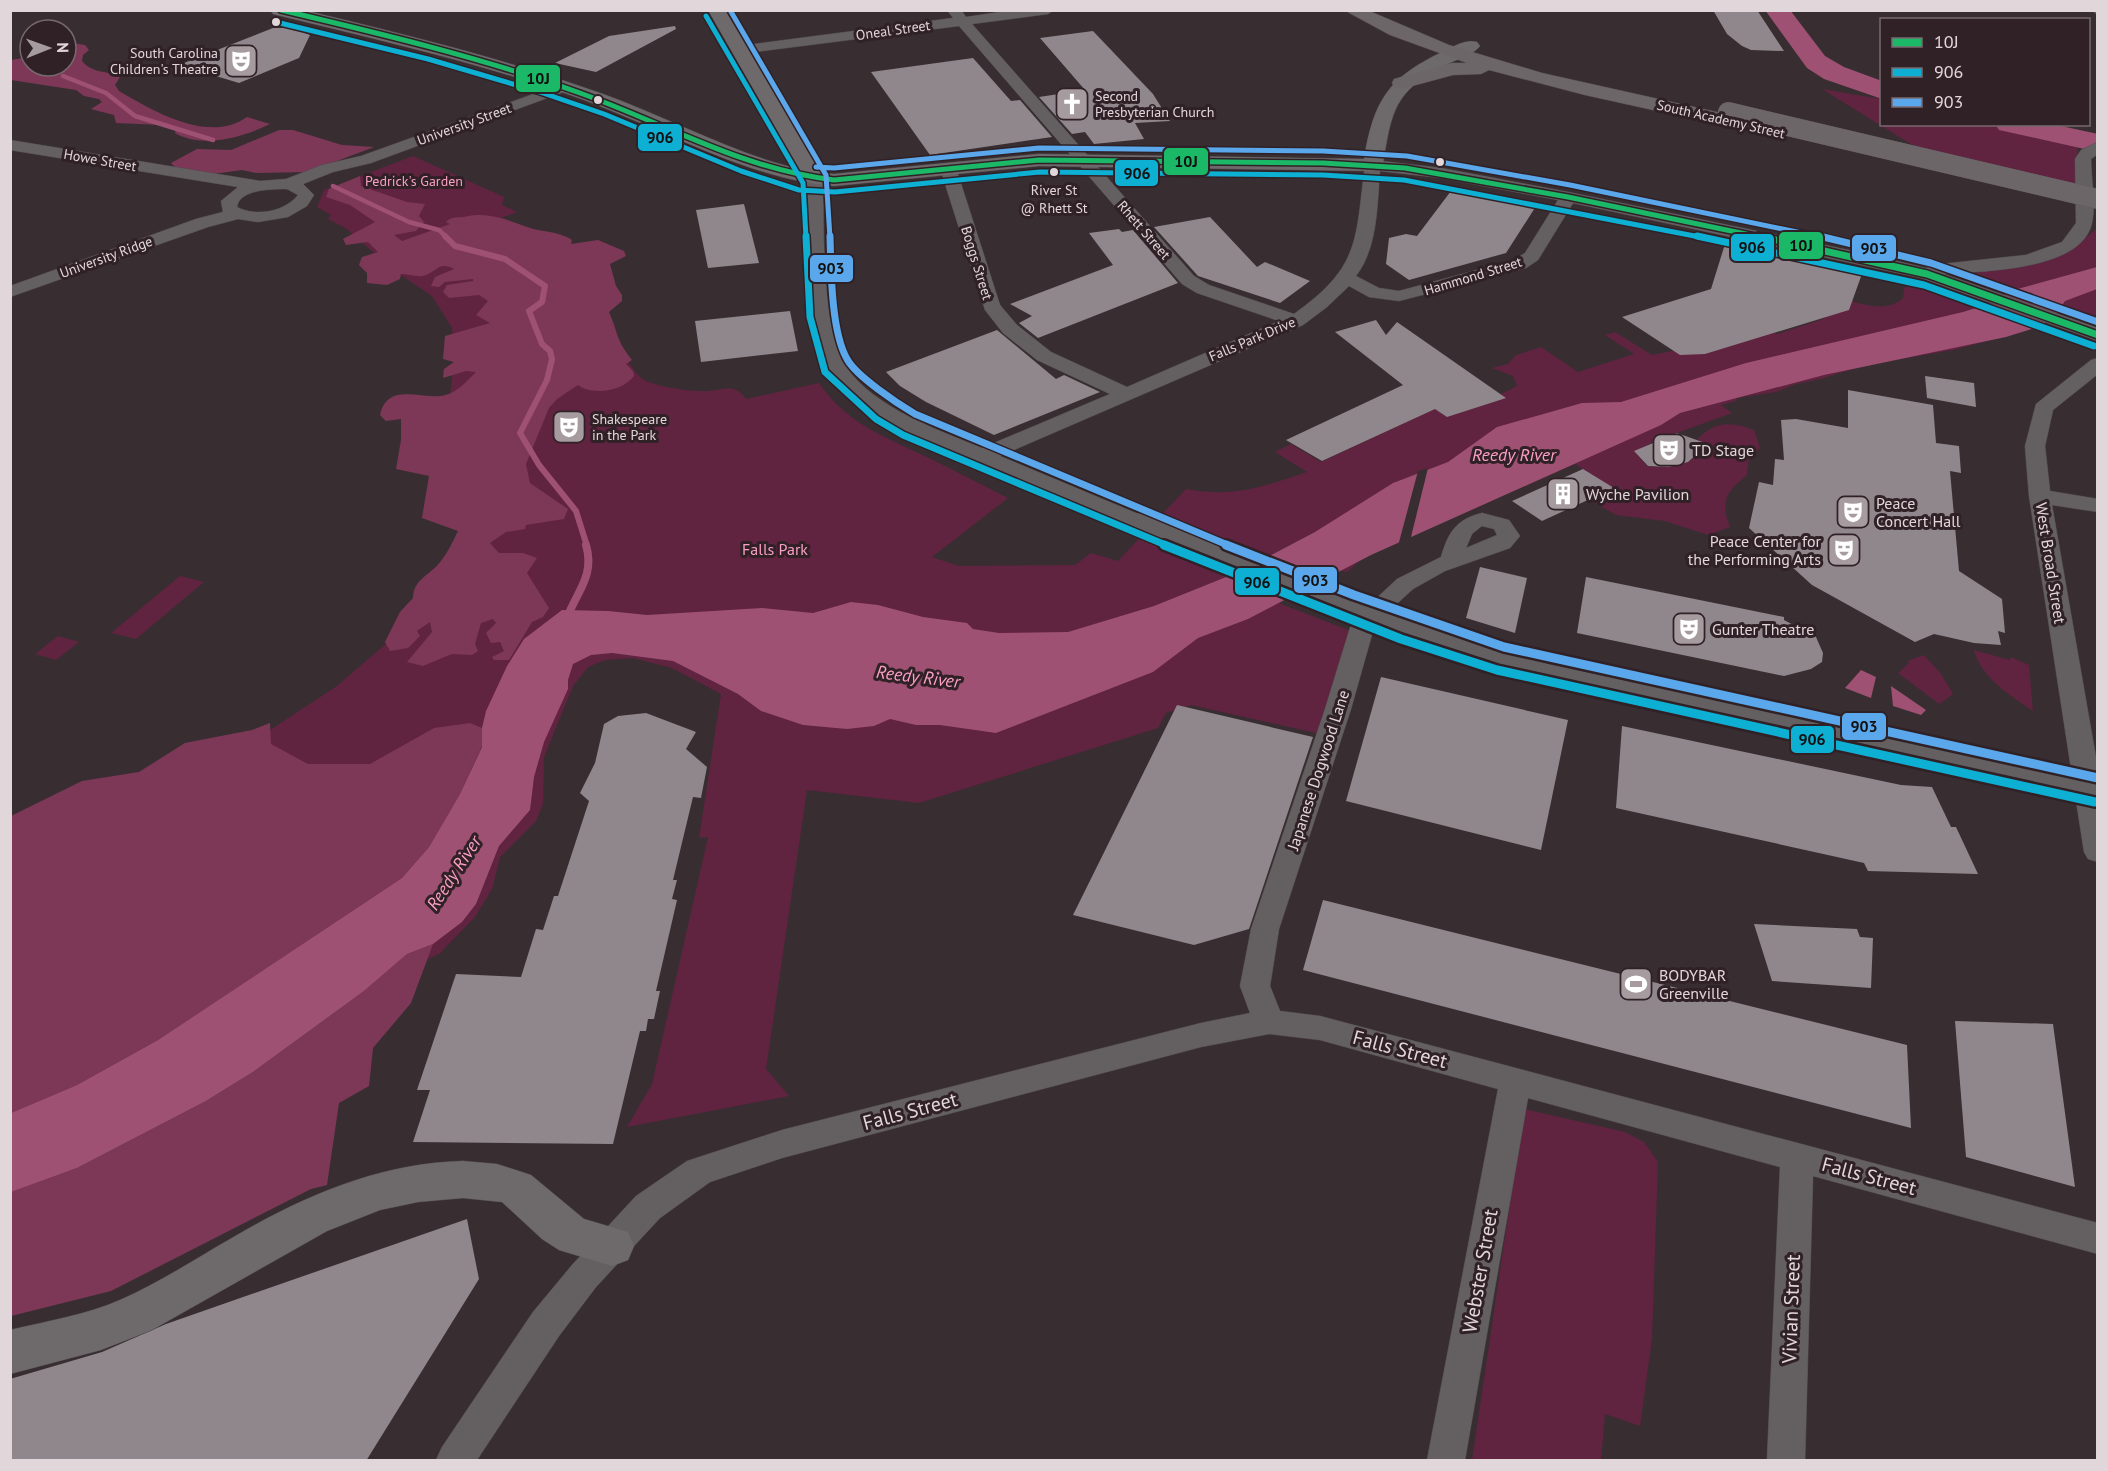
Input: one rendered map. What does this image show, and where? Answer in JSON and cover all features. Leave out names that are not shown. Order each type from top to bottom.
[{"type":"highway","name":"South Academy Street","points":[[1352,10],[1394,32],[2097,207]]},
{"type":"highway","name":"South Academy Street","points":[[1380,10],[1463,50],[1538,77],[2097,198]]},
{"type":"highway","points":[[1401,83],[1462,67],[1538,77]]},
{"type":"main road","points":[[279,10],[435,46],[564,87],[785,173],[815,179],[834,180],[1039,160],[1373,165]]},
{"type":"main road","points":[[716,10],[815,179]]},
{"type":"main road","name":"Falls Park Drive","points":[[1373,165],[1382,114],[1387,102],[1401,83],[1420,70],[1463,50]]},
{"type":"main road","points":[[728,151],[776,142],[786,127]]},
{"type":"main road","points":[[10,1352],[105,1328],[134,1316],[152,1308],[266,1239],[308,1217],[351,1200],[399,1186],[441,1180],[480,1180],[511,1186],[565,1231],[612,1246]]},
{"type":"street","name":"Oneal Street","points":[[739,50],[957,16],[1048,10]]},
{"type":"street","name":"Rhett Street","points":[[957,16],[1188,280],[1203,289],[1296,321]]},
{"type":"street","name":"University Street","points":[[261,186],[295,186],[564,87]]},
{"type":"street","name":"Howe Street","points":[[10,144],[261,186]]},
{"type":"street","points":[[1927,274],[1941,269],[2039,256],[2069,246],[2084,224],[2083,163],[2092,150]]},
{"type":"street","points":[[1373,165],[1441,173],[1568,197],[1863,258],[1955,283],[2093,333]]},
{"type":"street","name":"Falls Park Drive","points":[[982,456],[1296,321],[1322,304],[1348,279],[1357,264],[1363,245],[1373,165]]},
{"type":"street","name":"Boggs Street","points":[[948,168],[991,306],[1010,329],[1044,356],[1125,393]]},
{"type":"street","name":"Howe Street","points":[[189,175],[234,204]]},
{"type":"street","points":[[815,179],[822,315],[836,367],[884,410],[909,424],[1140,523],[1405,628],[1545,671],[2092,788]]},
{"type":"street","points":[[234,204],[261,186]]},
{"type":"street","points":[[234,204],[262,216],[287,211],[305,198],[306,192],[295,186]]},
{"type":"street","name":"Hammond Street","points":[[1348,279],[1375,293],[1399,296],[1527,261],[1568,197]]},
{"type":"street","name":"University Ridge","points":[[10,292],[202,223],[234,204]]},
{"type":"street","name":"West Broad Street","points":[[2097,364],[2043,408],[2036,446],[2040,496],[2092,788],[2097,852]]},
{"type":"street","points":[[2040,496],[2097,506]]},
{"type":"street","name":"Japanese Dogwood Lane","points":[[1269,1022],[1255,986],[1266,929],[1365,621],[1405,584],[1451,561]]},
{"type":"street","name":"Falls Street","points":[[455,1461],[546,1324],[648,1207],[699,1170],[808,1137],[1201,1035],[1269,1022],[1320,1028],[2097,1239]]},
{"type":"street","name":"Webster Street","points":[[1446,1461],[1515,1081]]},
{"type":"street","name":"Vivian Street","points":[[1786,1461],[1797,1157]]},
{"type":"green space","points":[[1822,89],[1880,99],[1880,125]]},
{"type":"green space","points":[[1882,126],[1992,126],[2078,146],[2075,187],[1932,153],[1909,143]]},
{"type":"green space","name":"Falls Park","points":[[413,156],[504,197],[502,205],[517,212],[498,219],[614,323],[627,359],[645,381],[693,391],[733,389],[746,399],[819,383],[830,397],[855,420],[1008,498],[932,557],[959,566],[1075,565],[1091,553],[1118,561],[1186,489],[1234,492],[1307,472],[1275,452],[1291,444],[1321,462],[1417,417],[1395,395],[1499,395],[1517,386],[1513,376],[1492,368],[1508,364],[1516,355],[1541,347],[1578,372],[1634,354],[1605,335],[1615,332],[1652,355],[1771,331],[1777,334],[1823,319],[1851,301],[1871,306],[1892,305],[1903,298],[1904,288],[1914,283],[2036,328],[1953,350],[1865,365],[1821,379],[1796,384],[1776,392],[1737,398],[1736,401],[1721,405],[1732,413],[1652,442],[1636,453],[1647,466],[1678,465],[1697,455],[1701,448],[1697,440],[1716,426],[1731,424],[1754,430],[1760,448],[1749,458],[1747,475],[1730,492],[1725,504],[1730,527],[1708,535],[1665,521],[1616,515],[1591,501],[1614,489],[1575,464],[1364,557],[1347,572],[1338,569],[1268,599],[1351,631],[1325,735],[1191,705],[1166,713],[1158,728],[919,803],[807,790],[766,1069],[789,1096],[627,1127],[652,1084],[708,837],[699,838],[721,694],[672,668],[633,658],[605,660],[588,667],[573,686],[544,757],[543,804],[536,821],[500,857],[492,889],[475,917],[439,954],[403,971],[11,1205],[10,901],[337,686],[433,603],[483,518],[448,420],[454,354],[452,328],[432,296],[392,269],[347,229],[328,219],[331,215],[317,207],[324,190]]},
{"type":"green space","points":[[2097,228],[2097,322],[1966,275],[2070,251]]},
{"type":"green space","points":[[180,576],[204,582],[136,639],[111,633]]},
{"type":"green space","points":[[58,636],[79,642],[56,660],[35,654]]},
{"type":"green space","points":[[1974,650],[2010,660],[2011,657],[2029,665],[2033,711],[1990,678]]},
{"type":"green space","points":[[1924,655],[1941,674],[1953,694],[1939,704],[1898,673],[1909,663],[1907,661]]},
{"type":"green space","points":[[1524,1109],[1625,1132],[1644,1142],[1658,1162],[1652,1339],[1640,1426],[1605,1414],[1601,1460],[1472,1460]]},
{"type":"shaded area","points":[[78,44],[85,45],[89,50],[83,55],[82,61],[86,65],[120,77],[115,85],[119,91],[165,116],[199,126],[216,127],[232,124],[247,117],[270,124],[236,137],[210,141],[186,138],[175,133],[176,128],[162,125],[116,123],[114,115],[91,109],[102,102],[99,99],[84,96],[76,90],[11,80],[11,60],[18,59],[18,78],[78,78]]},
{"type":"shaded area","points":[[279,130],[293,130],[342,145],[374,147],[308,172],[256,173],[242,170],[213,174],[176,168],[171,163],[197,149],[231,150]]},
{"type":"shaded area","points":[[360,176],[361,186],[407,202],[425,204],[419,216],[424,222],[416,231],[394,235],[402,241],[450,224],[446,222],[452,218],[488,215],[532,229],[561,235],[572,240],[571,244],[598,240],[624,251],[626,256],[610,264],[616,286],[622,295],[622,301],[609,312],[620,342],[632,360],[626,364],[633,371],[634,376],[623,385],[608,390],[592,390],[578,385],[557,399],[549,408],[526,464],[530,483],[568,509],[564,519],[526,525],[525,529],[506,532],[490,543],[499,553],[523,553],[537,558],[527,573],[549,608],[543,617],[532,622],[509,660],[494,660],[492,657],[504,651],[500,642],[491,643],[486,633],[496,623],[493,619],[481,623],[475,644],[478,651],[472,655],[452,654],[423,666],[407,662],[432,632],[430,622],[417,631],[420,636],[408,648],[390,651],[385,642],[400,612],[413,598],[419,581],[441,561],[458,531],[422,518],[429,476],[396,469],[401,440],[401,419],[386,421],[380,415],[384,405],[396,395],[440,396],[460,387],[476,372],[466,371],[443,378],[444,369],[454,362],[443,359],[445,336],[490,323],[476,315],[488,301],[479,295],[449,298],[443,292],[447,285],[473,281],[473,279],[445,282],[439,287],[431,286],[435,277],[454,269],[449,267],[441,267],[422,276],[401,274],[400,279],[387,285],[367,283],[367,273],[359,265],[362,257],[378,252],[368,242],[346,245],[343,239],[375,222],[350,205],[326,197],[329,189]]},
{"type":"shaded area","points":[[270,723],[271,744],[308,764],[370,764],[434,728],[470,723],[482,728],[482,746],[460,794],[429,847],[402,878],[158,1040],[77,1085],[11,1113],[11,816],[82,781],[139,772],[185,743],[252,730]]},
{"type":"shaded area","points":[[433,944],[411,1003],[373,1048],[369,1086],[339,1103],[327,1185],[311,1189],[111,1291],[11,1316],[11,1192],[77,1168],[206,1101],[253,1072],[364,991],[407,954]]},
{"type":"water","points":[[2097,267],[2097,289],[2065,301],[2056,314],[2041,326],[2006,337],[1824,375],[1680,413],[1661,425],[1371,555],[1248,619],[1198,638],[1153,672],[996,733],[940,725],[916,725],[890,719],[874,726],[847,729],[803,725],[761,711],[738,694],[673,661],[612,653],[591,655],[573,664],[568,689],[544,742],[534,777],[530,810],[499,846],[476,904],[462,922],[433,944],[407,954],[364,991],[253,1072],[206,1101],[77,1168],[11,1192],[11,1113],[77,1085],[158,1040],[402,878],[429,847],[460,794],[482,747],[482,728],[486,711],[507,666],[524,639],[562,610],[647,615],[762,608],[813,613],[851,602],[878,605],[923,617],[967,623],[973,629],[999,633],[1068,632],[1154,606],[1241,571],[1315,532],[1393,483],[1448,462],[1497,427],[1582,403],[1621,402],[1746,363],[1963,312],[1992,303],[2010,291]]},
{"type":"water","points":[[1861,670],[1876,677],[1871,698],[1845,688]]},
{"type":"water","points":[[1891,686],[1926,710],[1921,715],[1893,706]]},
{"type":"pier","points":[[1428,468],[1410,541],[1398,546],[1418,471]]},
{"type":"building","points":[[1713,10],[1757,10],[1784,51],[1751,50],[1742,46],[1727,34]]},
{"type":"building","points":[[675,26],[676,29],[596,72],[555,63],[609,36]]},
{"type":"building","name":"South Carolina Children's Theatre","points":[[273,28],[291,28],[310,35],[299,58],[239,83],[179,65]]},
{"type":"building","points":[[1093,31],[1153,94],[1170,121],[1135,123],[1144,139],[1094,144],[1085,132],[1072,134],[1039,97],[1085,90],[1040,38]]},
{"type":"building","points":[[973,58],[1011,101],[1020,100],[1052,137],[930,155],[871,72]]},
{"type":"building","points":[[1454,187],[1538,203],[1506,253],[1409,280],[1386,264],[1389,238],[1406,234],[1417,236]]},
{"type":"building","points":[[744,204],[759,263],[708,268],[696,210]]},
{"type":"building","points":[[1210,217],[1257,267],[1265,262],[1310,281],[1280,303],[1198,276],[1154,227]]},
{"type":"building","points":[[1119,229],[1122,232],[1133,230],[1178,283],[1038,338],[1019,323],[1032,316],[1010,304],[1113,265],[1089,233]]},
{"type":"building","points":[[1725,244],[1863,271],[1849,310],[1705,354],[1680,355],[1622,317],[1711,289]]},
{"type":"building","points":[[790,311],[798,351],[701,362],[695,321]]},
{"type":"building","points":[[1376,320],[1386,335],[1397,322],[1506,398],[1447,417],[1435,409],[1322,461],[1286,440],[1403,385],[1335,332]]},
{"type":"building","points":[[997,330],[1056,379],[1064,375],[1100,392],[994,435],[926,402],[900,386],[886,372]]},
{"type":"building","points":[[1925,376],[1974,383],[1976,407],[1927,398]]},
{"type":"building","name":"Peace Concert Hall","points":[[1848,390],[1933,405],[1936,443],[1959,446],[1961,473],[1950,471],[1959,571],[2002,599],[2005,633],[1998,631],[2001,645],[1974,643],[1934,634],[1915,642],[1812,585],[1749,528],[1759,482],[1773,485],[1775,459],[1784,460],[1781,420],[1796,419],[1848,428]]},
{"type":"building","name":"TD Stage","points":[[1677,433],[1708,444],[1688,462],[1669,467],[1648,466],[1634,451]]},
{"type":"building","name":"Wyche Pavilion","points":[[1583,469],[1614,488],[1542,521],[1512,501]]},
{"type":"building","points":[[1480,567],[1527,578],[1515,633],[1466,618]]},
{"type":"building","name":"Gunter Theatre","points":[[1586,577],[1784,617],[1784,620],[1816,637],[1823,653],[1822,662],[1811,669],[1784,676],[1577,633]]},
{"type":"building","points":[[1381,677],[1568,720],[1541,850],[1346,801]]},
{"type":"building","points":[[1177,705],[1313,737],[1249,929],[1194,945],[1073,915]]},
{"type":"building","points":[[646,713],[696,732],[686,749],[707,767],[701,798],[693,797],[673,880],[677,880],[672,899],[677,900],[656,991],[660,991],[654,1019],[648,1019],[646,1031],[640,1031],[613,1144],[413,1142],[430,1090],[417,1090],[456,974],[521,977],[536,929],[543,930],[554,896],[558,896],[589,801],[580,793],[595,763],[604,724],[618,716]]},
{"type":"building","points":[[1622,726],[1901,785],[1932,787],[1951,827],[1956,827],[1978,874],[1868,871],[1864,863],[1616,808]]},
{"type":"building","points":[[1323,900],[1907,1045],[1911,1128],[1303,970]]},
{"type":"building","points":[[1754,924],[1857,929],[1860,937],[1873,938],[1871,988],[1772,981]]},
{"type":"building","points":[[1955,1021],[2053,1024],[2075,1187],[1966,1157]]},
{"type":"building","points":[[467,1219],[479,1279],[366,1461],[10,1461],[10,1379],[102,1352],[166,1324]]},
{"type":"waterway","name":"Reedy River","points":[[1777,10],[1816,62],[1834,73],[1880,90]]},
{"type":"waterway","points":[[68,78],[106,93],[135,116],[213,140]]},
{"type":"waterway","name":"Reedy River","points":[[2018,126],[2098,143]]},
{"type":"waterway","points":[[333,186],[409,222],[439,230],[455,246],[505,259],[545,286],[542,302],[529,311],[542,344],[550,351],[552,359],[547,380],[520,433],[539,465],[576,511],[587,546]]},
{"type":"waterway","points":[[567,618],[587,575],[586,545]]},
{"type":"transit line","name":"10J","points":[[281,10],[432,47],[544,80],[612,105],[736,158],[801,176],[834,180],[1039,160],[1323,163],[1405,168],[1568,197],[1863,258],[1927,274],[2098,335]]},
{"type":"transit line","name":"903","points":[[730,10],[826,175],[834,313],[847,360],[890,399],[915,414],[1280,567],[1504,647],[2098,778]]},
{"type":"transit line","name":"906","points":[[706,16],[803,183],[810,317],[825,372],[876,419],[903,435],[1109,523],[1401,639],[1497,670],[2095,802]]},
{"type":"transit line","name":"906","points":[[276,22],[428,59],[540,92],[604,114],[741,171],[799,190],[835,192],[1040,172],[1323,175],[1404,180],[1566,209],[1924,285],[2094,346]]},
{"type":"transit line","name":"903","points":[[816,167],[834,168],[1039,148],[1323,151],[1407,156],[1570,185],[1866,246],[1931,263],[2098,322]]},
{"type":"place","name":"South Carolina Children's Theatre","points":[[241,61]]},
{"type":"place","name":"Second Presbyterian Church","points":[[1072,104]]},
{"type":"place","name":"River St @ Rhett St","points":[[1054,172]]},
{"type":"place","name":"Shakespeare in the Park","points":[[569,427]]},
{"type":"place","name":"TD Stage","points":[[1669,450]]},
{"type":"place","name":"Wyche Pavilion","points":[[1563,494]]},
{"type":"place","name":"Peace Concert Hall","points":[[1853,512]]},
{"type":"place","name":"Peace Center for the Performing Arts","points":[[1844,550]]},
{"type":"place","name":"Gunter Theatre","points":[[1689,629]]},
{"type":"place","name":"BODYBAR Greenville","points":[[1636,984]]},
{"type":"park label","name":"Pedrick's Garden","points":[[414,181]]}]
